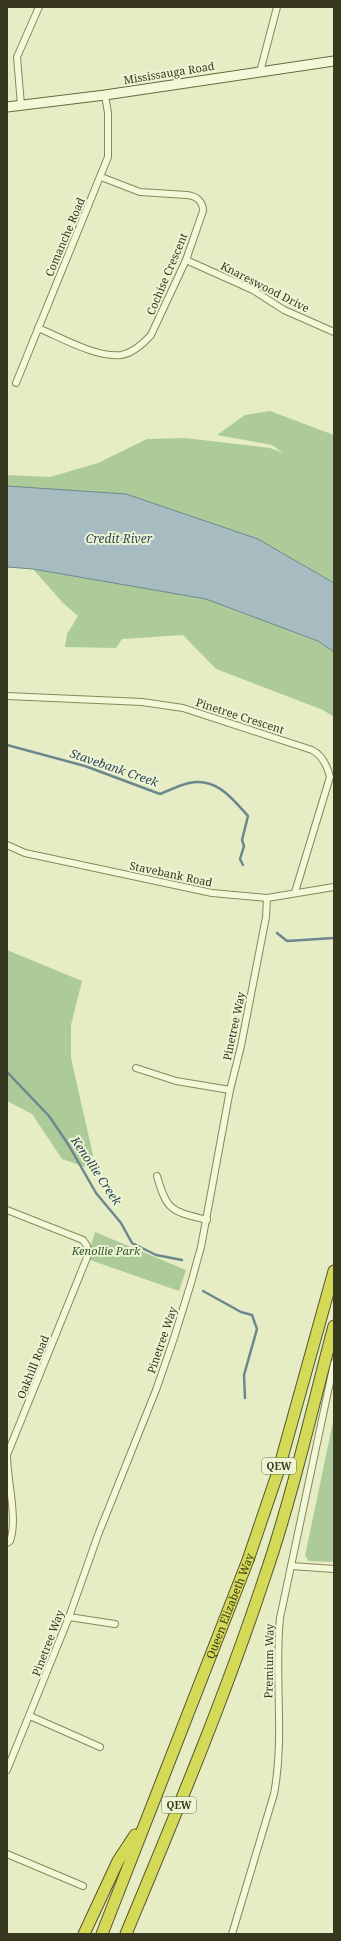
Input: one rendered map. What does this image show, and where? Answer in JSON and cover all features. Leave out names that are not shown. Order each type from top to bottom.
[{"type":"highway","name":"Queen Elizabeth Way","points":[[102,1934],[146,1818],[212,1657],[248,1560],[278,1472],[334,1271]]},
{"type":"highway","name":"Queen Elizabeth Way","points":[[126,1934],[173,1821],[265,1576],[334,1326]]},
{"type":"highway","points":[[84,1934],[118,1861],[146,1818]]},
{"type":"main road","name":"Mississauga Road","points":[[7,107],[105,95],[334,61]]},
{"type":"street","points":[[21,105],[17,57],[37,7]]},
{"type":"street","points":[[260,72],[277,7]]},
{"type":"street","name":"Comanche Road","points":[[16,383],[108,157],[108,113],[105,95]]},
{"type":"street","name":"Cochise Crescent","points":[[38,328],[102,353],[122,355],[134,350],[143,344],[151,335],[186,260],[203,211],[203,207],[199,200],[194,196],[187,194],[140,192],[101,176]]},
{"type":"street","name":"Knareswood Drive","points":[[186,260],[247,287],[284,310],[334,332]]},
{"type":"street","name":"Pinetree Crescent","points":[[7,696],[142,702],[183,708],[312,750],[319,754],[328,769],[330,776],[295,892]]},
{"type":"street","name":"Stavebank Road","points":[[7,845],[25,853],[206,892],[267,898],[295,892],[334,887]]},
{"type":"street","name":"Pinetree Way","points":[[7,1770],[69,1617],[98,1535],[174,1338],[202,1247],[230,1090],[241,1046],[266,917],[267,898]]},
{"type":"street","points":[[136,1068],[176,1081],[230,1090]]},
{"type":"street","points":[[157,1176],[163,1196],[167,1204],[173,1210],[207,1220]]},
{"type":"street","name":"Oakhill Road","points":[[7,1210],[84,1240],[88,1246],[86,1263],[8,1455],[7,1471],[14,1531],[10,1541],[7,1543]]},
{"type":"street","name":"Premium Way","points":[[232,1934],[274,1794],[278,1774],[278,1639],[280,1618],[334,1363]]},
{"type":"street","points":[[291,1566],[334,1569]]},
{"type":"street","points":[[69,1617],[115,1624]]},
{"type":"street","points":[[30,1716],[100,1747]]},
{"type":"street","points":[[7,1854],[83,1886]]},
{"type":"green space","points":[[270,411],[334,435],[334,583],[258,539],[126,494],[7,486],[7,475],[50,477],[98,463],[147,439],[185,438],[270,448],[283,453],[272,445],[217,435],[245,415]]},
{"type":"green space","points":[[33,569],[206,599],[318,641],[334,652],[334,717],[323,710],[216,669],[183,635],[122,639],[116,648],[65,647],[67,634],[78,616],[63,603]]},
{"type":"green space","points":[[7,950],[82,981],[71,1025],[71,1058],[93,1155],[85,1167],[62,1159],[32,1114],[7,1101]]},
{"type":"green space","name":"Kenollie Park","points":[[95,1232],[186,1270],[179,1291],[87,1259]]},
{"type":"green space","points":[[334,1417],[334,1557],[332,1562],[309,1561],[305,1556]]},
{"type":"water","name":"Credit River","points":[[7,486],[126,494],[258,539],[334,583],[334,652],[318,641],[206,599],[33,569],[7,567]]},
{"type":"waterway","name":"Stavebank Creek","points":[[7,745],[85,766],[160,794],[179,786],[199,782],[207,783],[223,790],[248,816],[242,840],[244,846],[240,859],[243,865]]},
{"type":"waterway","name":"Stavebank Creek","points":[[277,933],[287,941],[334,938]]},
{"type":"waterway","name":"Kenollie Creek","points":[[7,1072],[49,1116],[68,1144],[96,1193],[121,1223],[132,1243],[156,1255],[182,1260]]},
{"type":"waterway","name":"Kenollie Creek","points":[[203,1291],[241,1312],[252,1315],[257,1329],[244,1375],[245,1398]]}]
